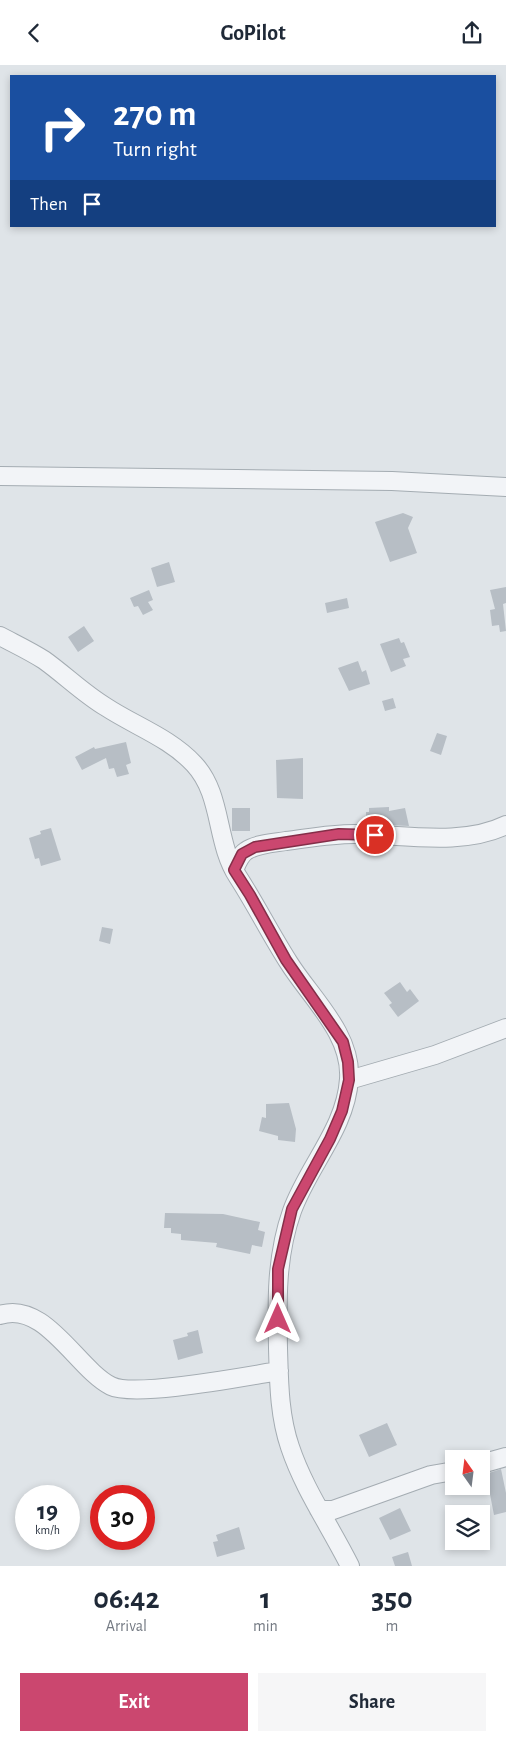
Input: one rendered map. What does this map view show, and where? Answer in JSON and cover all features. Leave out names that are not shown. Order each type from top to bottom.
[{"type":"street","points":[[0,476],[392,481],[506,487]]},
{"type":"street","points":[[0,636],[25,648],[46,662],[102,705],[163,739],[194,764],[204,775],[210,786],[221,836],[234,870],[286,960],[343,1042],[348,1062],[349,1080],[342,1111],[330,1139],[292,1209],[282,1250],[278,1277],[279,1371],[281,1412],[290,1448],[319,1510],[335,1535],[350,1566]]},
{"type":"street","points":[[234,870],[242,854],[248,849],[284,842],[339,834],[407,837],[470,836],[490,833],[506,825]]},
{"type":"street","points":[[349,1080],[435,1055],[506,1027]]},
{"type":"street","points":[[0,1315],[16,1313],[28,1315],[44,1325],[102,1381],[113,1387],[138,1389],[191,1385],[279,1371]]},
{"type":"street","points":[[490,1461],[506,1457]]},
{"type":"street","points":[[319,1510],[333,1510],[432,1475],[445,1473]]},
{"type":"building","points":[[403,513],[413,517],[408,528],[417,553],[390,562],[375,522]]},
{"type":"building","points":[[169,562],[175,582],[157,587],[151,568]]},
{"type":"building","points":[[506,587],[506,603],[503,604],[506,631],[500,632],[499,625],[492,626],[490,610],[495,609],[490,590]]},
{"type":"building","points":[[149,590],[153,600],[148,602],[153,610],[143,615],[138,606],[134,607],[130,598]]},
{"type":"building","points":[[347,598],[349,608],[327,613],[325,603]]},
{"type":"building","points":[[84,626],[94,641],[78,652],[68,637]]},
{"type":"building","points":[[399,638],[401,643],[404,642],[410,657],[403,659],[406,666],[391,672],[380,644]]},
{"type":"building","points":[[358,661],[362,672],[366,670],[370,684],[349,691],[338,668]]},
{"type":"building","points":[[393,698],[396,708],[385,711],[382,701]]},
{"type":"building","points":[[437,733],[447,736],[441,755],[430,751]]},
{"type":"building","points":[[126,742],[131,763],[126,765],[129,774],[117,777],[114,768],[109,769],[106,758],[82,770],[75,757],[94,747],[95,749]]},
{"type":"building","points":[[303,758],[303,799],[277,798],[276,760]]},
{"type":"building","points":[[389,807],[389,811],[405,808],[409,826],[366,824],[366,812],[369,812],[369,808]]},
{"type":"building","points":[[232,808],[250,808],[250,831],[232,831]]},
{"type":"building","points":[[51,828],[61,860],[41,866],[39,858],[35,859],[29,838],[41,834],[40,831]]},
{"type":"building","points":[[102,927],[113,929],[110,944],[99,941]]},
{"type":"building","points":[[400,982],[407,992],[410,989],[419,1001],[398,1017],[389,1005],[392,1003],[384,993]]},
{"type":"building","points":[[289,1103],[296,1129],[295,1142],[278,1140],[278,1136],[259,1131],[262,1117],[266,1118],[266,1104]]},
{"type":"building","points":[[165,1213],[223,1214],[260,1222],[258,1230],[265,1232],[262,1247],[252,1245],[250,1254],[216,1247],[217,1243],[181,1240],[181,1234],[171,1233],[171,1228],[164,1228]]},
{"type":"building","points":[[198,1330],[203,1353],[178,1360],[173,1340],[188,1336],[187,1333]]},
{"type":"building","points":[[387,1423],[397,1445],[369,1457],[359,1435]]},
{"type":"building","points":[[501,1469],[506,1493],[506,1512],[494,1515],[490,1494],[490,1473]]},
{"type":"building","points":[[400,1508],[411,1531],[390,1540],[379,1518]]},
{"type":"building","points":[[239,1527],[245,1549],[217,1557],[213,1542],[218,1541],[216,1535]]},
{"type":"building","points":[[408,1552],[412,1566],[395,1566],[392,1557]]},
{"type":"route","points":[[278,1319],[278,1269],[292,1209],[330,1139],[342,1111],[349,1080],[348,1062],[343,1042],[331,1022],[286,960],[234,870],[242,854],[248,849],[255,847],[339,834],[375,835]]}]
